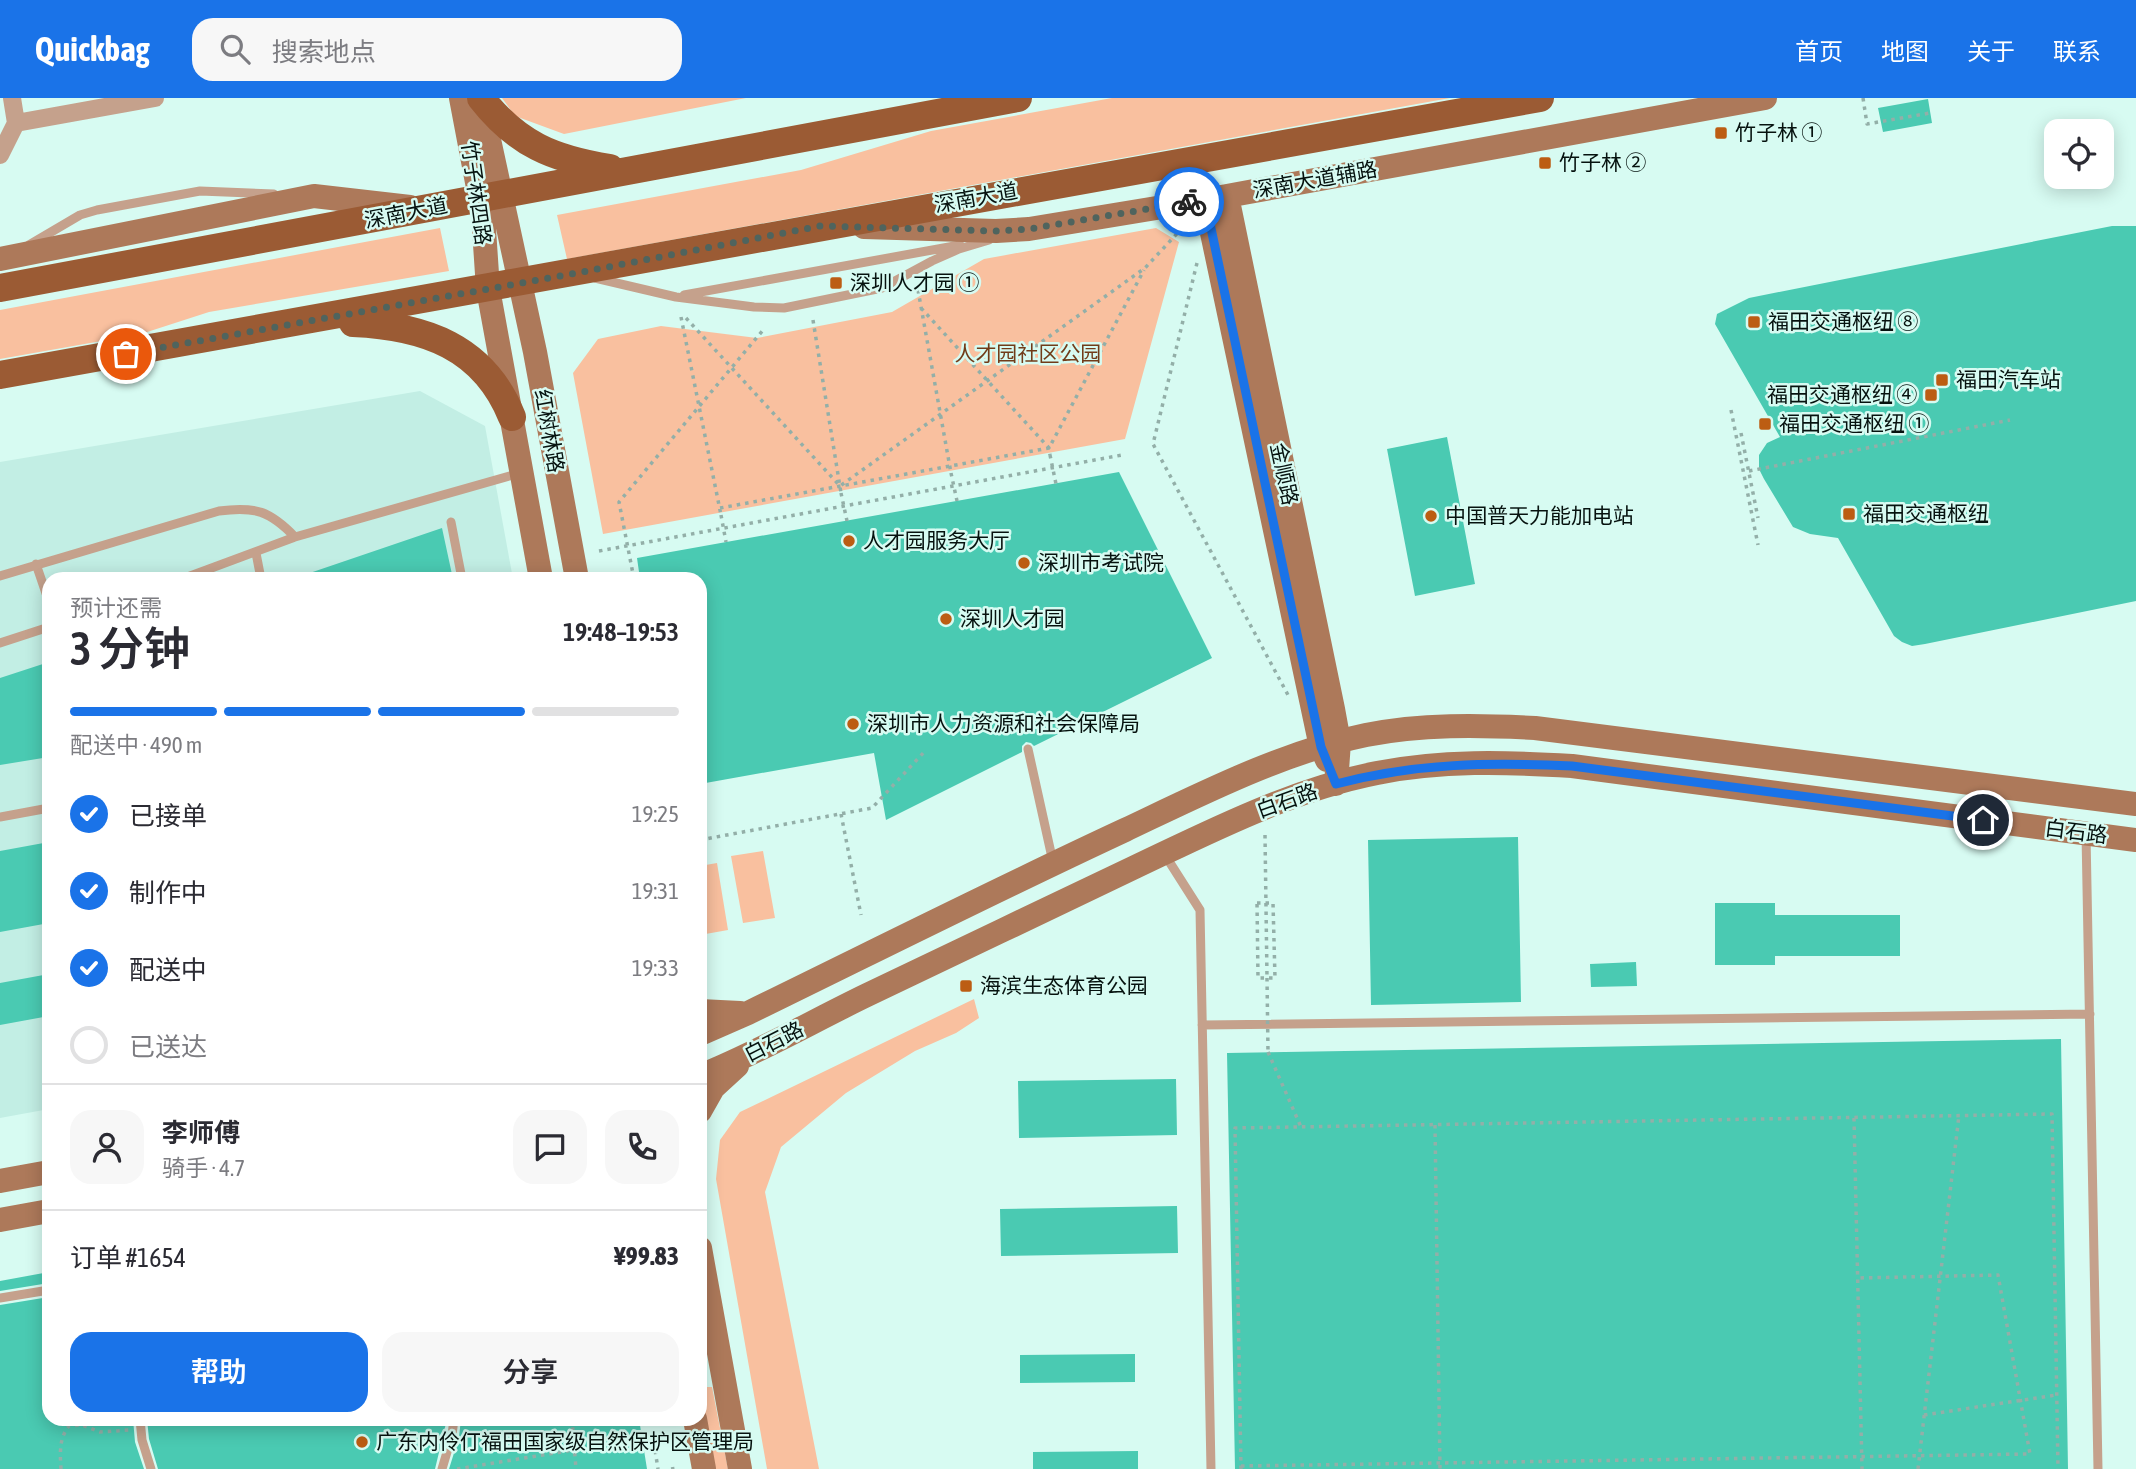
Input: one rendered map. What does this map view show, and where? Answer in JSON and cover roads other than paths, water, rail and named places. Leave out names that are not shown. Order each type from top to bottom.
[{"type":"main road","name":"竹子林四路","points":[[461,98],[490,197],[520,283]]},
{"type":"main road","name":"竹子林四路","points":[[480,98],[490,197],[488,289]]},
{"type":"main road","points":[[480,98],[510,131],[525,141],[566,158],[627,170]]},
{"type":"main road","name":"深南大道","points":[[0,288],[428,209],[970,104],[1018,98]]},
{"type":"main road","name":"深南大道","points":[[0,376],[1540,98]]},
{"type":"main road","name":"深南大道辅路","points":[[820,226],[996,231],[1029,229],[1216,198],[1765,98]]},
{"type":"main road","points":[[3,259],[314,196],[428,209]]},
{"type":"main road","name":"金顺路","points":[[1216,198],[1308,634],[1336,784]]},
{"type":"main road","name":"红树林路","points":[[520,283],[576,572]]},
{"type":"main road","name":"红树林路","points":[[488,289],[540,572]]},
{"type":"main road","points":[[277,327],[367,324],[395,327],[435,338],[459,350],[479,365],[494,382],[512,417]]},
{"type":"main road","points":[[0,383],[50,367]]},
{"type":"main road","name":"白石路","points":[[707,1031],[1054,863],[1232,781],[1330,744],[1366,735],[1493,726],[1535,728],[2136,804]]},
{"type":"main road","name":"白石路","points":[[707,1073],[745,1058],[865,996],[1265,807],[1375,774],[1450,764],[1562,766],[2136,840]]},
{"type":"main road","points":[[707,1011],[748,1013]]},
{"type":"main road","points":[[707,1099],[713,1088],[745,1058]]},
{"type":"main road","points":[[0,1181],[42,1173]]},
{"type":"main road","points":[[0,1220],[42,1212]]},
{"type":"main road","points":[[707,1287],[740,1469]]},
{"type":"main road","points":[[696,1426],[704,1469]]},
{"type":"street","points":[[0,155],[16,123],[12,98]]},
{"type":"street","points":[[16,123],[155,98]]},
{"type":"lane","points":[[577,273],[676,297],[784,308],[882,288],[959,249],[1029,229]]},
{"type":"lane","points":[[676,297],[984,241]]},
{"type":"lane","points":[[202,572],[295,537],[522,472]]},
{"type":"lane","points":[[0,576],[219,511],[236,509],[265,513],[278,520],[295,537]]},
{"type":"lane","points":[[451,522],[461,572]]},
{"type":"lane","points":[[256,553],[260,572]]},
{"type":"lane","points":[[36,565],[42,582]]},
{"type":"lane","points":[[0,643],[42,629]]},
{"type":"lane","points":[[1028,749],[1054,863]]},
{"type":"lane","points":[[0,817],[42,809]]},
{"type":"lane","points":[[2086,834],[2098,1469]]},
{"type":"lane","points":[[1165,853],[1200,909],[1211,1469]]},
{"type":"lane","points":[[1202,1025],[2090,1014]]},
{"type":"lane","points":[[0,1298],[42,1291]]},
{"type":"lane","points":[[141,1426],[151,1469]]},
{"type":"lane","points":[[442,1469],[453,1426]]},
{"type":"place","name":"竹子林 ①","points":[[1721,133]]},
{"type":"place","name":"竹子林 ②","points":[[1545,163]]},
{"type":"place","name":"深圳人才园 ①","points":[[836,283]]},
{"type":"place","name":"福田交通枢纽 ⑧","points":[[1754,322]]},
{"type":"place","name":"福田汽车站","points":[[1942,380]]},
{"type":"place","name":"福田交通枢纽 ④","points":[[1931,395]]},
{"type":"place","name":"福田交通枢纽 ①","points":[[1765,424]]},
{"type":"place","name":"福田交通枢纽","points":[[1849,514]]},
{"type":"place","name":"中国普天力能加电站","points":[[1431,516]]},
{"type":"place","name":"人才园服务大厅","points":[[849,541]]},
{"type":"place","name":"深圳市考试院","points":[[1024,563]]},
{"type":"place","name":"深圳人才园","points":[[946,619]]},
{"type":"place","name":"深圳市人力资源和社会保障局","points":[[853,724]]},
{"type":"place","name":"海滨生态体育公园","points":[[966,986]]},
{"type":"place","name":"广东内伶仃福田国家级自然保护区管理局","points":[[362,1442]]},
{"type":"park label","name":"人才园社区公园","points":[[1028,354]]}]
